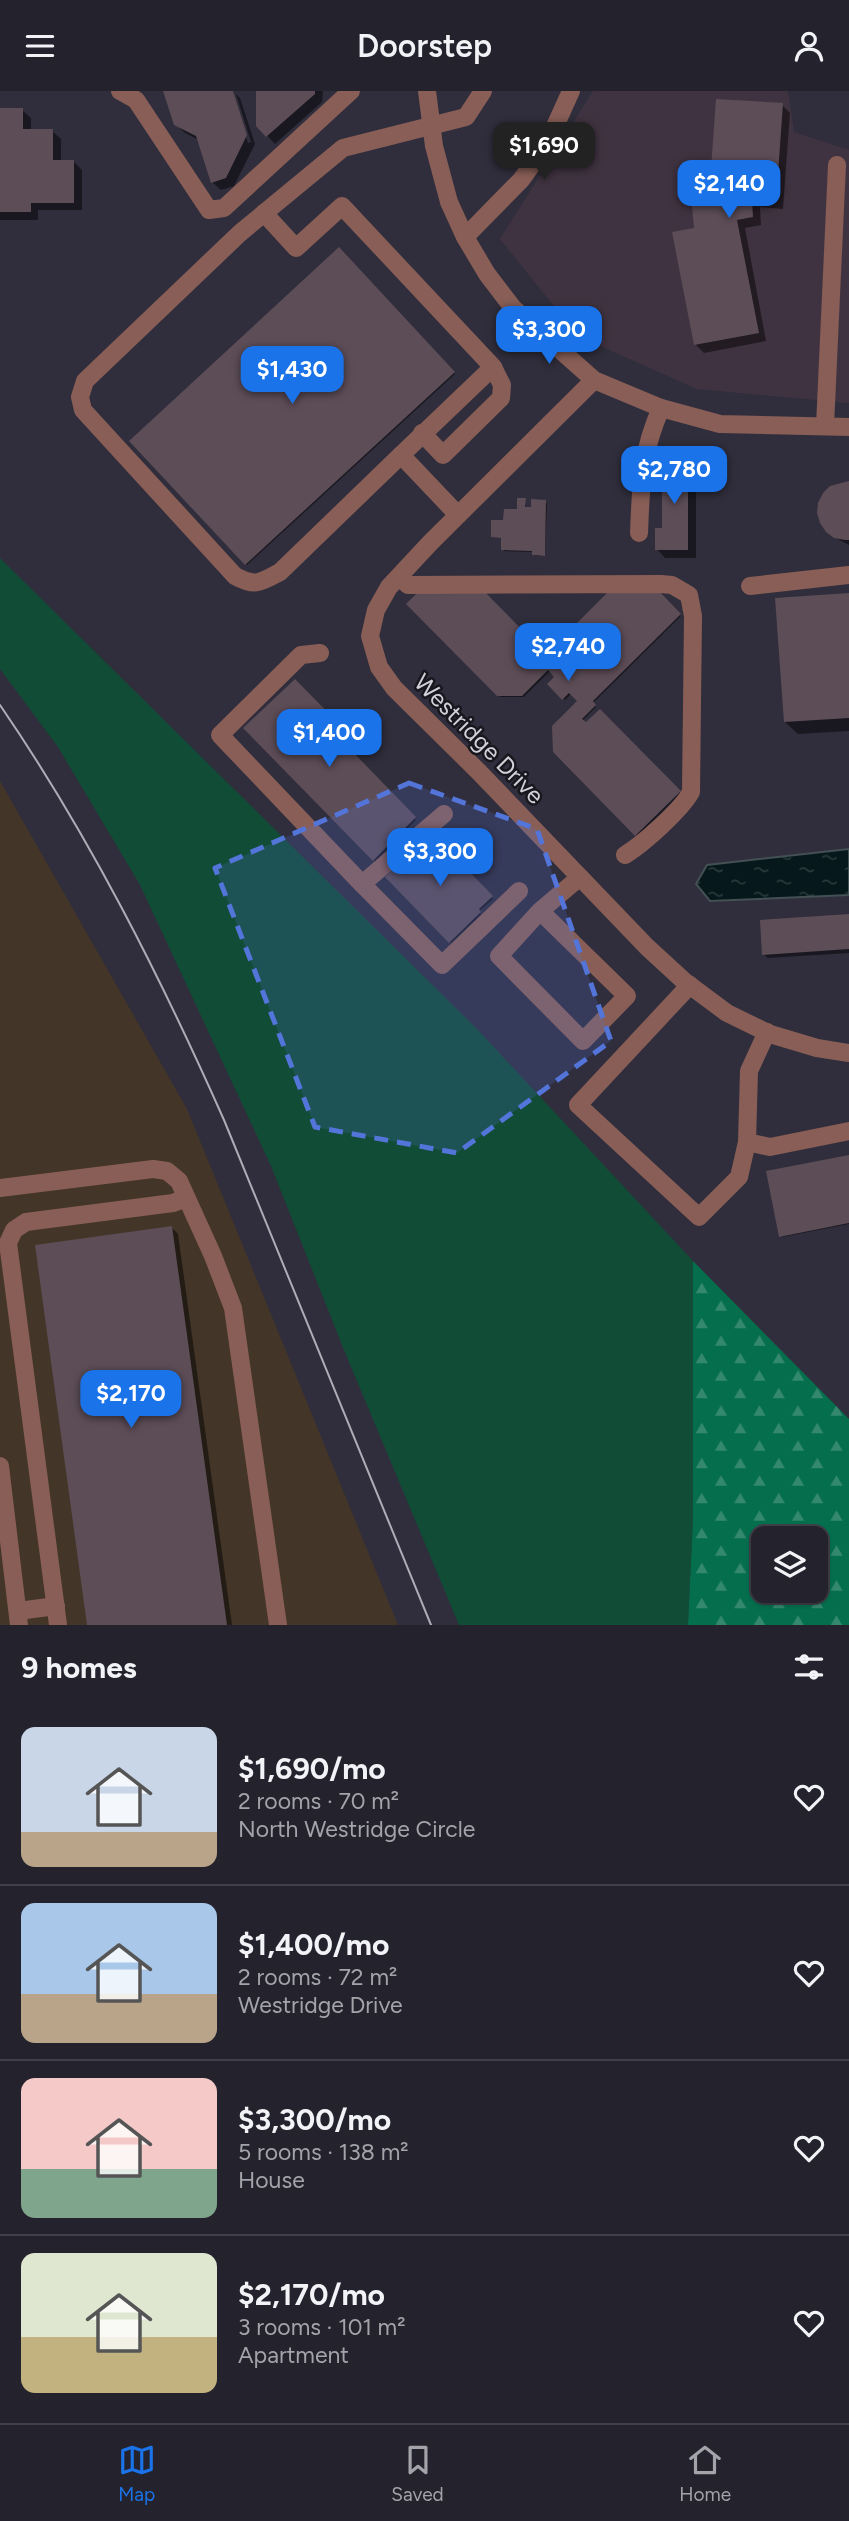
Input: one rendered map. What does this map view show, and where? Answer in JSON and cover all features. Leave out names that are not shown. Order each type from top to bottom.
[{"type":"street","points":[[120,91],[135,100],[209,210],[224,208],[351,91]]},
{"type":"street","points":[[427,91],[433,146],[449,202],[465,237],[487,274],[513,308],[594,380],[661,408],[720,424],[849,427]]},
{"type":"street","points":[[483,91],[466,117],[343,148],[240,233],[85,381],[80,397],[83,411],[235,576],[249,584],[263,581],[279,572],[493,367]]},
{"type":"street","points":[[465,237],[522,180],[547,144],[571,91]]},
{"type":"street","points":[[825,426],[837,165]]},
{"type":"street","points":[[264,213],[296,248],[342,206],[493,367],[502,385],[501,398],[443,455],[422,433]]},
{"type":"street","name":"Westridge Drive","points":[[594,380],[389,587],[376,610],[370,636],[379,667],[394,688],[647,947],[690,985],[727,1013],[767,1032],[817,1048],[849,1053]]},
{"type":"street","points":[[639,533],[641,471],[650,433],[661,408]]},
{"type":"street","points":[[401,455],[458,515]]},
{"type":"street","points":[[750,586],[849,575]]},
{"type":"street","points":[[399,577],[408,585],[660,583],[672,585],[689,595],[693,616],[691,792],[636,849],[625,855]]},
{"type":"street","points":[[320,653],[301,655],[220,735],[442,965],[519,891]]},
{"type":"street","points":[[362,884],[444,814]]},
{"type":"street","points":[[541,911],[627,996],[583,1041],[499,955],[541,911],[580,877]]},
{"type":"street","points":[[690,985],[578,1105],[699,1217],[739,1177],[747,1142],[749,1071],[767,1032]]},
{"type":"street","points":[[747,1142],[770,1147],[849,1132]]},
{"type":"street","points":[[0,1188],[153,1169],[167,1171],[178,1181],[213,1255],[233,1308],[278,1625]]},
{"type":"street","points":[[58,1625],[8,1243],[14,1230],[26,1222],[173,1203],[186,1198]]},
{"type":"street","points":[[0,1466],[2,1505],[18,1618],[56,1606]]},
{"type":"highlighted area","points":[[409,783],[537,829],[611,1041],[457,1153],[315,1127],[215,868]]},
{"type":"shaded area","points":[[593,91],[788,91],[794,132],[849,150],[849,403],[697,389],[578,336],[500,239]]},
{"type":"shaded area","points":[[0,781],[187,1109],[398,1625],[0,1625]]},
{"type":"green space","points":[[0,558],[476,1028],[693,1261],[693,1519],[688,1625],[459,1625],[344,1350],[271,1166],[140,885],[58,747],[0,669]]},
{"type":"green space","points":[[693,1261],[849,1419],[849,1625],[688,1625],[693,1519]]},
{"type":"water","points":[[849,849],[849,895],[710,901],[696,884],[707,865]]},
{"type":"building","points":[[163,91],[233,91],[247,135],[226,178],[211,183],[196,136],[174,125]]},
{"type":"building","points":[[256,91],[315,91],[315,94],[266,137],[256,126]]},
{"type":"building","points":[[716,99],[783,103],[776,202],[752,200],[753,217],[737,220],[759,333],[694,345],[672,232],[694,228],[691,195],[709,197]]},
{"type":"building","points":[[0,108],[23,108],[23,129],[53,129],[53,160],[74,160],[74,203],[31,203],[31,212],[0,212]]},
{"type":"building","points":[[339,247],[455,372],[245,565],[129,441]]},
{"type":"building","points":[[662,458],[688,458],[688,550],[655,550],[655,528],[662,528]]},
{"type":"building","points":[[849,481],[849,540],[845,540],[834,538],[826,532],[817,513],[818,503],[830,486]]},
{"type":"building","points":[[517,498],[526,498],[525,507],[531,507],[531,499],[546,500],[545,556],[532,555],[532,551],[501,550],[501,538],[491,537],[491,520],[503,520],[504,509],[517,509]]},
{"type":"building","points":[[419,591],[485,592],[546,654],[609,591],[660,592],[681,614],[593,701],[596,705],[582,719],[586,722],[600,709],[681,791],[635,836],[553,752],[552,726],[577,701],[569,693],[562,700],[547,684],[554,677],[548,670],[522,696],[497,696],[406,604]]},
{"type":"building","points":[[849,593],[849,718],[784,722],[775,598]]},
{"type":"building","points":[[295,679],[357,742],[350,749],[416,817],[373,861],[243,728]]},
{"type":"building","points":[[434,835],[493,896],[479,909],[481,912],[449,943],[385,877],[416,847],[419,849]]},
{"type":"building","points":[[849,914],[849,949],[762,955],[760,920]]},
{"type":"building","points":[[849,1155],[849,1223],[779,1237],[766,1171]]},
{"type":"building","points":[[172,1226],[227,1625],[87,1625],[35,1245]]},
{"type":"tram line","points":[[0,705],[33,754],[93,855],[200,1066],[431,1625]]}]
